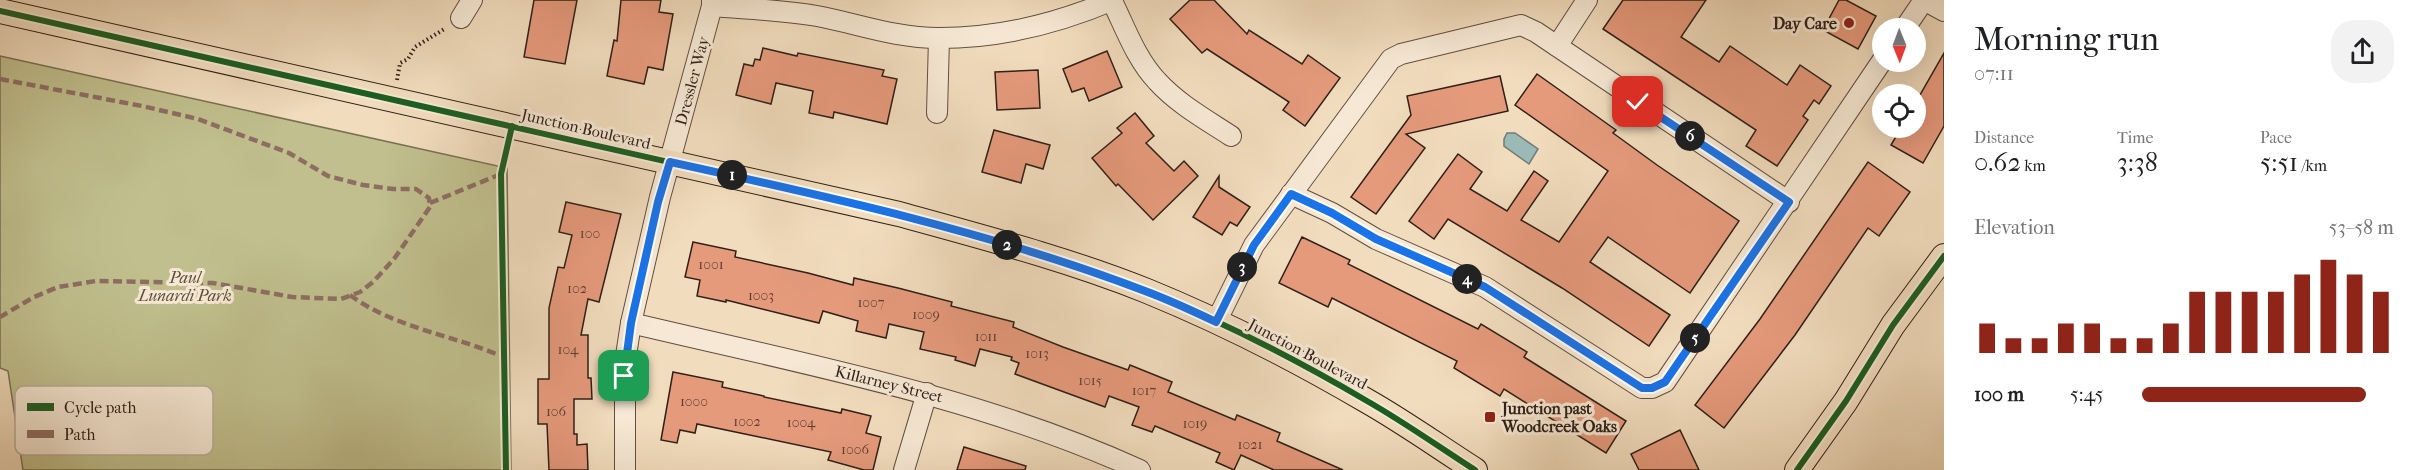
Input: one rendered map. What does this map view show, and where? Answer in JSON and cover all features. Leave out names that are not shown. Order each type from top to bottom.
[{"type":"main road","name":"Junction Boulevard","points":[[0,11],[899,214],[1030,251],[1146,291],[1216,322],[1295,361],[1368,402],[1475,470]]},
{"type":"main road","points":[[1797,470],[1846,401],[1893,325],[1944,256]]},
{"type":"street","points":[[461,18],[472,0]]},
{"type":"street","points":[[712,3],[819,16],[895,34],[939,38],[984,35],[1027,28],[1064,18],[1112,0],[1138,54],[1156,80],[1183,105],[1231,136]]},
{"type":"street","points":[[1557,46],[1587,0]]},
{"type":"street","points":[[1912,18],[1924,0],[1944,11]]},
{"type":"street","name":"Dressler Way","points":[[625,470],[624,376],[631,323],[658,202],[712,3]]},
{"type":"street","points":[[1216,322],[1254,245],[1391,60],[1401,54],[1521,25],[1557,46],[1789,202]]},
{"type":"street","points":[[937,113],[939,38]]},
{"type":"street","points":[[1291,194],[1332,213],[1376,239],[1485,287],[1642,388],[1652,388],[1665,382],[1789,202],[1875,72]]},
{"type":"street","name":"Killarney Street","points":[[631,323],[927,393],[1015,421],[1140,470]]},
{"type":"street","points":[[904,470],[927,393]]},
{"type":"path","points":[[393,98],[400,63],[408,59],[415,47],[461,18]]},
{"type":"green space","name":"Paul Lunardi Park","points":[[0,56],[507,168],[511,470],[23,470],[21,455],[213,455],[213,386],[15,386],[15,417],[8,371],[0,368]]},
{"type":"water","points":[[1507,133],[1515,133],[1538,149],[1529,164],[1504,146]]},
{"type":"building","points":[[534,0],[577,0],[565,64],[524,57]]},
{"type":"building","points":[[621,0],[661,0],[659,12],[673,14],[663,70],[648,67],[644,84],[607,76],[614,40],[617,41]]},
{"type":"building","points":[[1190,0],[1214,0],[1247,34],[1249,30],[1302,64],[1308,55],[1340,78],[1305,126],[1283,110],[1289,102],[1207,49],[1202,53],[1170,19]]},
{"type":"building","points":[[1623,0],[1706,0],[1681,37],[1719,62],[1730,46],[1787,85],[1800,65],[1831,86],[1819,104],[1814,100],[1803,116],[1808,120],[1777,166],[1746,146],[1756,130],[1603,29]]},
{"type":"building","name":"Day Care","points":[[1839,0],[1846,0],[1876,16],[1872,18],[1872,23],[1858,49],[1823,30]]},
{"type":"building","points":[[763,48],[884,70],[882,76],[897,79],[887,124],[834,112],[833,118],[809,113],[813,91],[776,83],[771,104],[736,95],[744,64],[753,66],[755,59],[760,60]]},
{"type":"building","points":[[1107,51],[1122,87],[1089,101],[1084,88],[1072,92],[1063,69]]},
{"type":"building","points":[[1944,53],[1944,126],[1923,163],[1891,145],[1895,138],[1926,138],[1926,84]]},
{"type":"building","points":[[1038,70],[1040,108],[997,110],[995,72]]},
{"type":"building","points":[[1537,74],[1616,130],[1613,133],[1739,221],[1690,293],[1608,237],[1590,262],[1670,315],[1649,346],[1562,288],[1448,219],[1434,239],[1409,221],[1458,154],[1482,172],[1470,189],[1507,211],[1534,171],[1548,181],[1521,220],[1559,242],[1608,171],[1515,105]]},
{"type":"building","points":[[1500,76],[1508,111],[1406,134],[1425,148],[1376,214],[1351,197],[1411,115],[1407,96]]},
{"type":"building","points":[[1135,113],[1154,136],[1146,143],[1174,171],[1184,161],[1198,176],[1153,220],[1118,184],[1116,186],[1092,158],[1122,133],[1117,128]]},
{"type":"building","points":[[994,130],[1050,145],[1043,169],[1026,164],[1021,183],[982,172]]},
{"type":"building","points":[[1868,162],[1910,192],[1879,236],[1868,228],[1795,335],[1724,428],[1695,405],[1760,319]]},
{"type":"building","points":[[1219,176],[1219,187],[1250,207],[1237,226],[1230,222],[1222,235],[1193,217]]},
{"type":"building","points":[[566,202],[621,214],[599,302],[588,299],[581,335],[588,335],[588,378],[591,378],[592,399],[574,399],[574,434],[577,434],[577,445],[587,444],[588,470],[549,470],[547,424],[538,424],[538,379],[549,379],[549,308],[558,267],[564,268],[572,235],[559,232]]},
{"type":"building","points":[[1302,237],[1350,260],[1348,264],[1478,329],[1481,324],[1527,352],[1524,357],[1626,421],[1606,453],[1504,389],[1500,396],[1454,368],[1457,361],[1332,298],[1328,307],[1279,283]]},
{"type":"building","points":[[693,242],[736,251],[735,257],[853,285],[854,278],[898,288],[952,302],[951,306],[1014,322],[1013,327],[1063,347],[1128,370],[1130,365],[1172,382],[1168,392],[1235,420],[1237,415],[1280,433],[1277,441],[1343,470],[1274,470],[1241,455],[1234,470],[1216,462],[1220,453],[1155,426],[1152,432],[1132,425],[1139,407],[1109,396],[1105,407],[1015,374],[1019,363],[1011,360],[1012,357],[980,349],[975,366],[955,360],[956,357],[920,349],[924,332],[889,324],[886,338],[856,331],[858,321],[823,311],[819,323],[726,300],[726,302],[697,296],[700,280],[685,277]]},
{"type":"building","points":[[673,372],[723,382],[722,387],[764,397],[841,413],[842,409],[871,416],[866,433],[881,437],[873,470],[864,470],[828,460],[831,452],[697,424],[695,433],[680,430],[677,443],[661,440]]},
{"type":"building","points":[[1680,430],[1699,470],[1639,470],[1631,454]]},
{"type":"building","points":[[964,447],[1026,466],[1025,470],[957,470]]},
{"type":"marked path","points":[[0,79],[198,119],[289,153],[328,176],[363,185],[416,189],[429,198],[430,207],[394,259],[373,282],[360,292],[341,299],[292,297],[213,283],[96,281],[58,287],[34,297],[0,317]]},
{"type":"marked path","points":[[430,203],[501,174]]},
{"type":"marked path","points":[[350,295],[386,316],[503,357]]},
{"type":"cycle path","points":[[0,11],[899,214],[1055,259],[1147,291],[1259,342],[1381,409],[1475,470]]},
{"type":"cycle path","points":[[506,470],[501,174],[512,126]]},
{"type":"cycle path","points":[[1797,470],[1846,401],[1893,325],[1944,256]]},
{"type":"place","name":"Day Care","points":[[1849,23]]},
{"type":"place","name":"Junction past Woodcreek Oaks","points":[[1490,417]]},
{"type":"route","points":[[624,376],[631,323],[658,202],[670,162],[899,214],[1030,251],[1146,291],[1216,322],[1254,245],[1291,194],[1332,213],[1376,239],[1485,287],[1642,388],[1652,388],[1665,382],[1789,202],[1638,102]]}]
